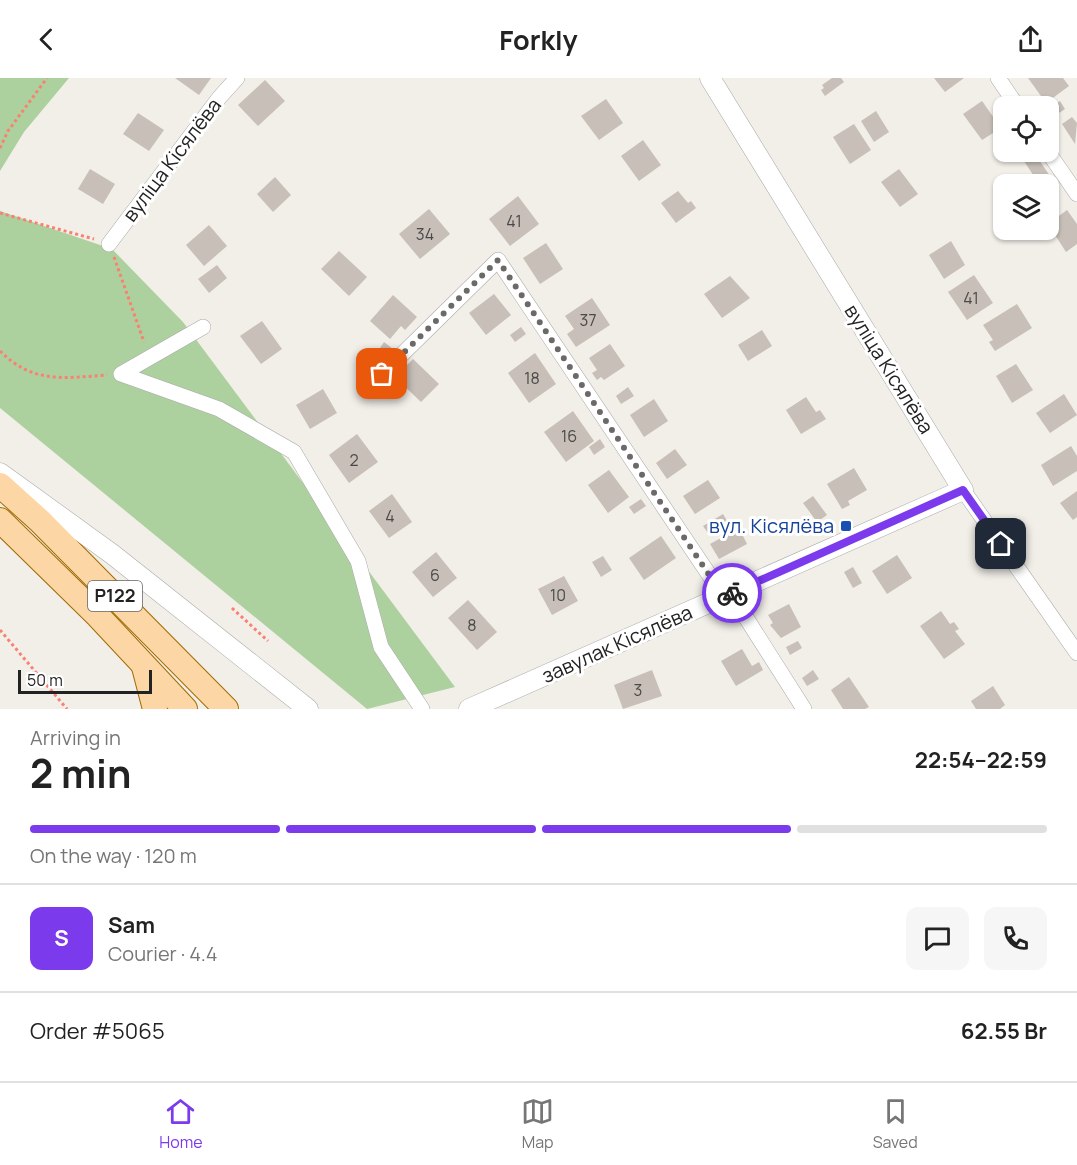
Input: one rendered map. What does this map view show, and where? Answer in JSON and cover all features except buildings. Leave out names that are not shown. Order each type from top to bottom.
[{"type":"main road","name":"Р122","points":[[0,485],[40,521],[226,709]]},
{"type":"main road","name":"Р122","points":[[0,520],[98,616],[185,709]]},
{"type":"main road","points":[[144,667],[154,709]]},
{"type":"street","name":"вуліца Кісялёва","points":[[109,244],[219,98],[237,78]]},
{"type":"street","name":"вуліца Кісялёва","points":[[710,78],[963,490],[1077,653]]},
{"type":"street","points":[[998,78],[1010,96]]},
{"type":"street","points":[[1055,162],[1077,194]]},
{"type":"street","points":[[382,374],[498,260],[804,709]]},
{"type":"street","points":[[121,374],[203,327]]},
{"type":"street","points":[[121,374],[219,409],[294,452],[358,561],[381,647],[422,709]]},
{"type":"street","points":[[0,473],[112,554],[308,709]]},
{"type":"street","name":"завулак Кісялёва","points":[[469,709],[963,490]]},
{"type":"path","points":[[0,148],[8,131],[47,78]]},
{"type":"path","points":[[0,213],[109,244],[149,358]]},
{"type":"path","points":[[0,351],[15,366],[51,379],[121,374]]},
{"type":"path","points":[[232,608],[268,641]]},
{"type":"path","points":[[0,630],[67,709]]},
{"type":"green space","points":[[0,78],[69,78],[24,132],[0,171]]},
{"type":"green space","points":[[0,211],[112,249],[183,322],[455,687],[367,709],[0,408]]},
{"type":"way so far","points":[[382,374],[498,260],[724,597],[732,593]]},
{"type":"place","name":"вул. Кісялёва","points":[[846,526]]},
{"type":"route","points":[[732,593],[963,490],[1001,544]]}]
